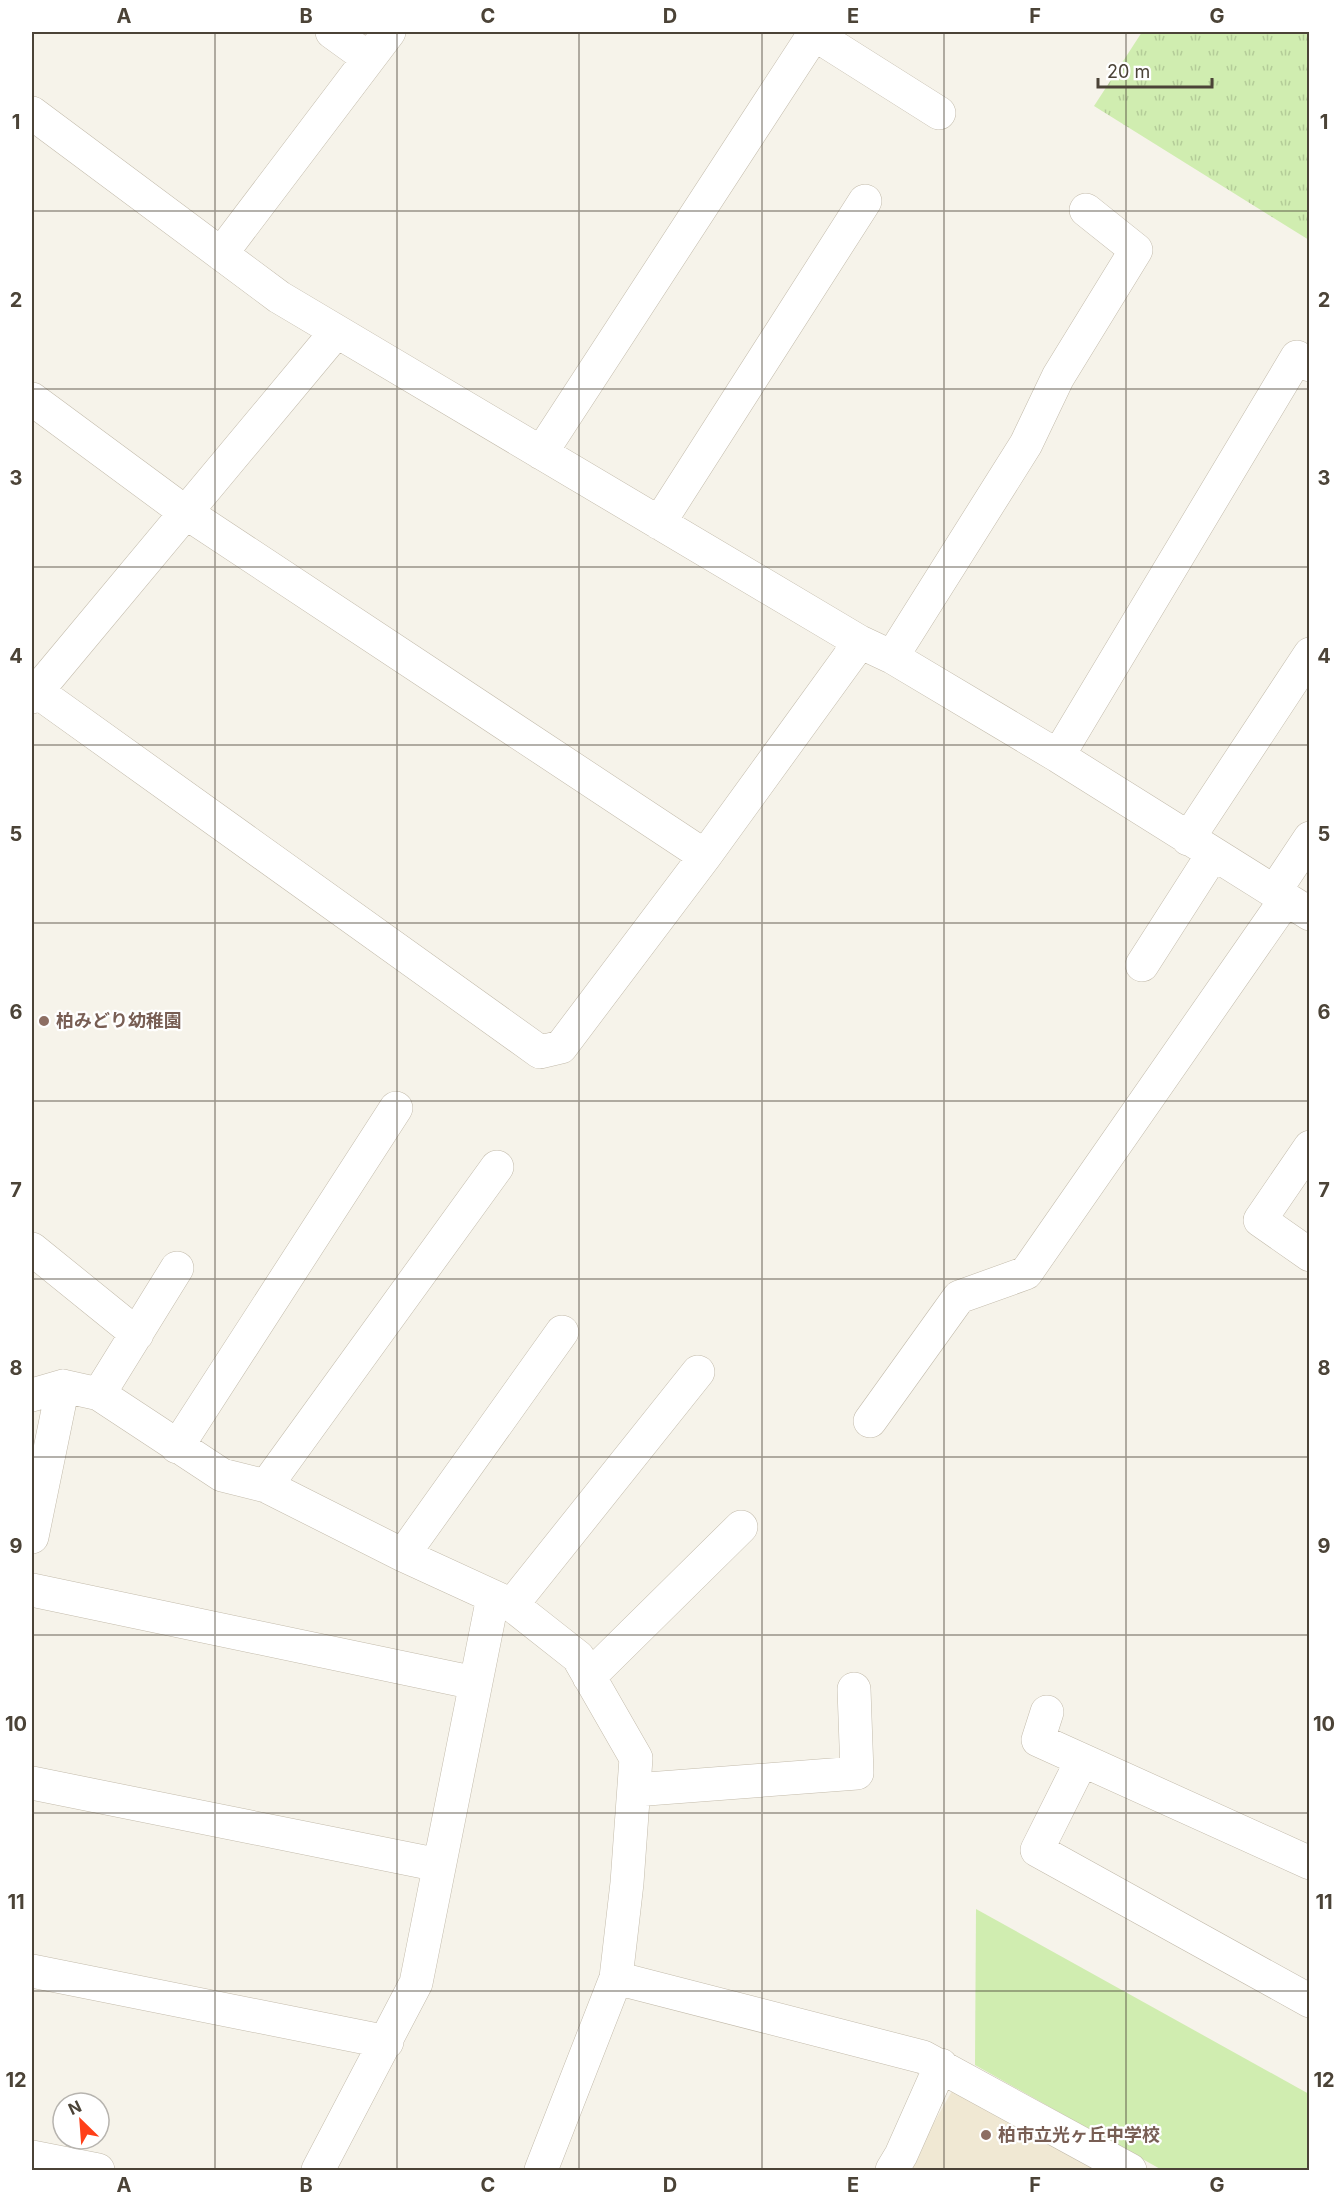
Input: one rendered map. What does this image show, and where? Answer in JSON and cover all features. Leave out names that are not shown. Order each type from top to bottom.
[{"type":"street","points":[[332,32],[368,58]]},
{"type":"street","points":[[221,254],[389,32]]},
{"type":"street","points":[[541,453],[814,34],[939,113]]},
{"type":"street","points":[[32,112],[279,297],[860,642],[892,657],[1058,756],[1290,902]]},
{"type":"street","points":[[659,523],[865,201]]},
{"type":"street","points":[[892,657],[1026,444],[1058,377],[1136,250],[1086,210]]},
{"type":"street","points":[[336,332],[33,692],[540,1052],[561,1047],[705,856],[860,642]]},
{"type":"street","points":[[1058,756],[1297,357],[1310,365]]},
{"type":"street","points":[[32,399],[185,513],[705,856]]},
{"type":"street","points":[[1142,965],[1201,847],[1310,654]]},
{"type":"street","points":[[870,1421],[959,1297],[1026,1273],[1290,902],[1310,838]]},
{"type":"street","points":[[177,1447],[396,1108]]},
{"type":"street","points":[[1310,1147],[1260,1220],[1310,1255]]},
{"type":"street","points":[[266,1486],[497,1167]]},
{"type":"street","points":[[32,1249],[137,1334]]},
{"type":"street","points":[[99,1394],[177,1268]]},
{"type":"street","points":[[403,1555],[562,1332]]},
{"type":"street","points":[[318,2170],[416,1983],[475,1683],[503,1601],[698,1372]]},
{"type":"street","points":[[32,1537],[63,1386]]},
{"type":"street","points":[[32,1395],[63,1386],[99,1394],[222,1475],[266,1486],[403,1555],[503,1601],[578,1657],[636,1758],[634,1790],[627,1883],[616,1978],[541,2170]]},
{"type":"street","points":[[589,1677],[741,1527]]},
{"type":"street","points":[[32,1590],[475,1683]]},
{"type":"street","points":[[634,1790],[857,1773],[854,1689]]},
{"type":"street","points":[[1047,1712],[1038,1740],[1310,1863]]},
{"type":"street","points":[[1082,1760],[1037,1850],[1310,2001]]},
{"type":"street","points":[[32,1783],[439,1865]]},
{"type":"street","points":[[32,1971],[387,2042]]},
{"type":"street","points":[[616,1978],[923,2057],[1130,2170]]},
{"type":"street","points":[[892,2170],[941,2066]]},
{"type":"street","points":[[32,2157],[98,2170]]},
{"type":"shaded area","name":"柏市立光ヶ丘中学校","points":[[952,2091],[1108,2170],[907,2170]]},
{"type":"green space","points":[[1142,32],[1309,32],[1309,240],[1094,106]]},
{"type":"green space","points":[[976,1909],[1309,2094],[1309,2170],[1162,2170],[975,2065]]},
{"type":"place","name":"柏みどり幼稚園","points":[[44,1021]]},
{"type":"place","name":"柏市立光ヶ丘中学校","points":[[986,2135]]}]
